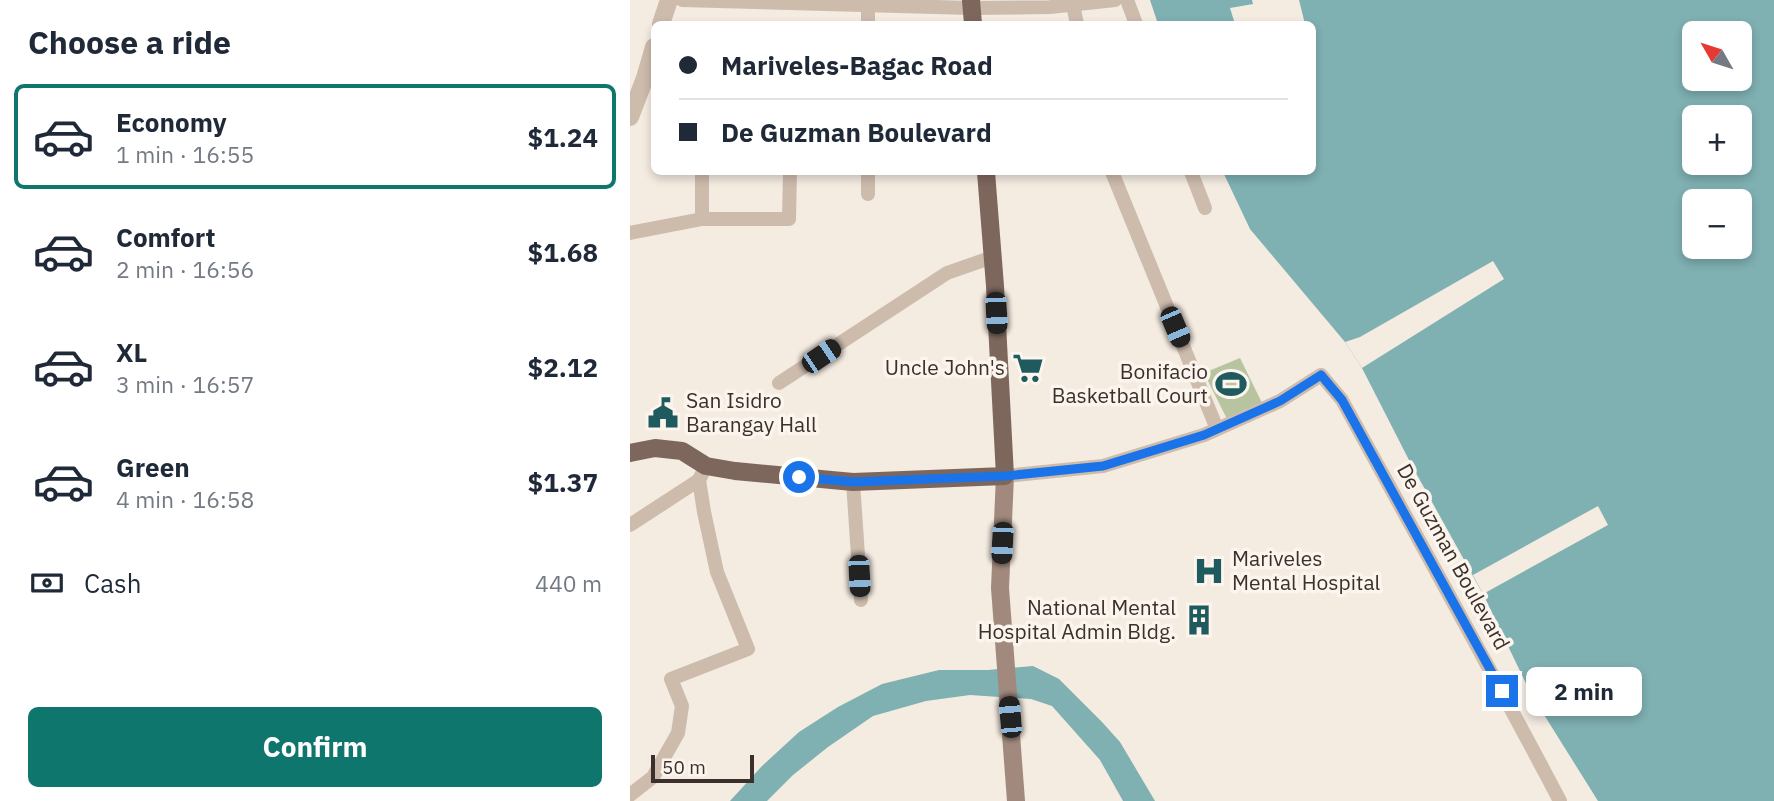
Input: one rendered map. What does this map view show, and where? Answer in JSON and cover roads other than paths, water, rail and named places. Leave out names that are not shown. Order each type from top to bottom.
[{"type":"main road","points":[[986,175],[1005,476],[1000,588],[1016,801]]},
{"type":"main road","points":[[630,453],[655,448],[682,452],[703,473],[735,471],[853,482],[1005,476]]},
{"type":"street","points":[[662,21],[669,0]]},
{"type":"street","points":[[682,0],[868,3],[972,11],[1115,0]]},
{"type":"street","points":[[1127,0],[1135,21]]},
{"type":"street","points":[[868,3],[868,21]]},
{"type":"street","points":[[1073,5],[1076,21]]},
{"type":"street","points":[[630,117],[650,78]]},
{"type":"street","points":[[702,175],[702,219]]},
{"type":"street","points":[[630,233],[702,219],[789,219],[790,175]]},
{"type":"street","points":[[868,175],[868,194]]},
{"type":"street","points":[[1005,476],[1103,466],[1217,429],[1113,175]]},
{"type":"street","points":[[1192,175],[1205,208]]},
{"type":"street","points":[[779,383],[947,272],[993,257]]},
{"type":"street","name":"De Guzman Boulevard","points":[[1217,429],[1280,401],[1321,375],[1342,400],[1560,801]]},
{"type":"street","points":[[630,525],[703,473]]},
{"type":"street","points":[[630,795],[653,777],[678,733],[682,706],[671,679],[748,649],[717,572],[704,512],[703,473]]},
{"type":"street","points":[[853,482],[861,600]]},
{"type":"water","points":[[1150,0],[1774,0],[1774,801],[1598,801],[1531,694],[1483,594],[1411,464],[1362,368],[1345,342],[1250,229],[1224,175],[1316,175],[1316,21],[1157,21]]},
{"type":"water","points":[[1033,666],[1059,679],[1102,722],[1120,742],[1155,801],[1123,801],[1100,760],[1052,706],[1031,699],[970,695],[926,701],[873,716],[793,775],[767,801],[730,801],[762,766],[799,732],[838,707],[882,684],[939,670]]},
{"type":"place","name":"Uncle John's","points":[[1028,368]]},
{"type":"place","name":"Bonifacio Basketball Court","points":[[1231,384]]},
{"type":"place","name":"San Isidro Barangay Hall","points":[[663,413]]},
{"type":"place","name":"Mariveles Mental Hospital","points":[[1209,571]]},
{"type":"place","name":"National Mental Hospital Admin Bldg.","points":[[1199,620]]}]
